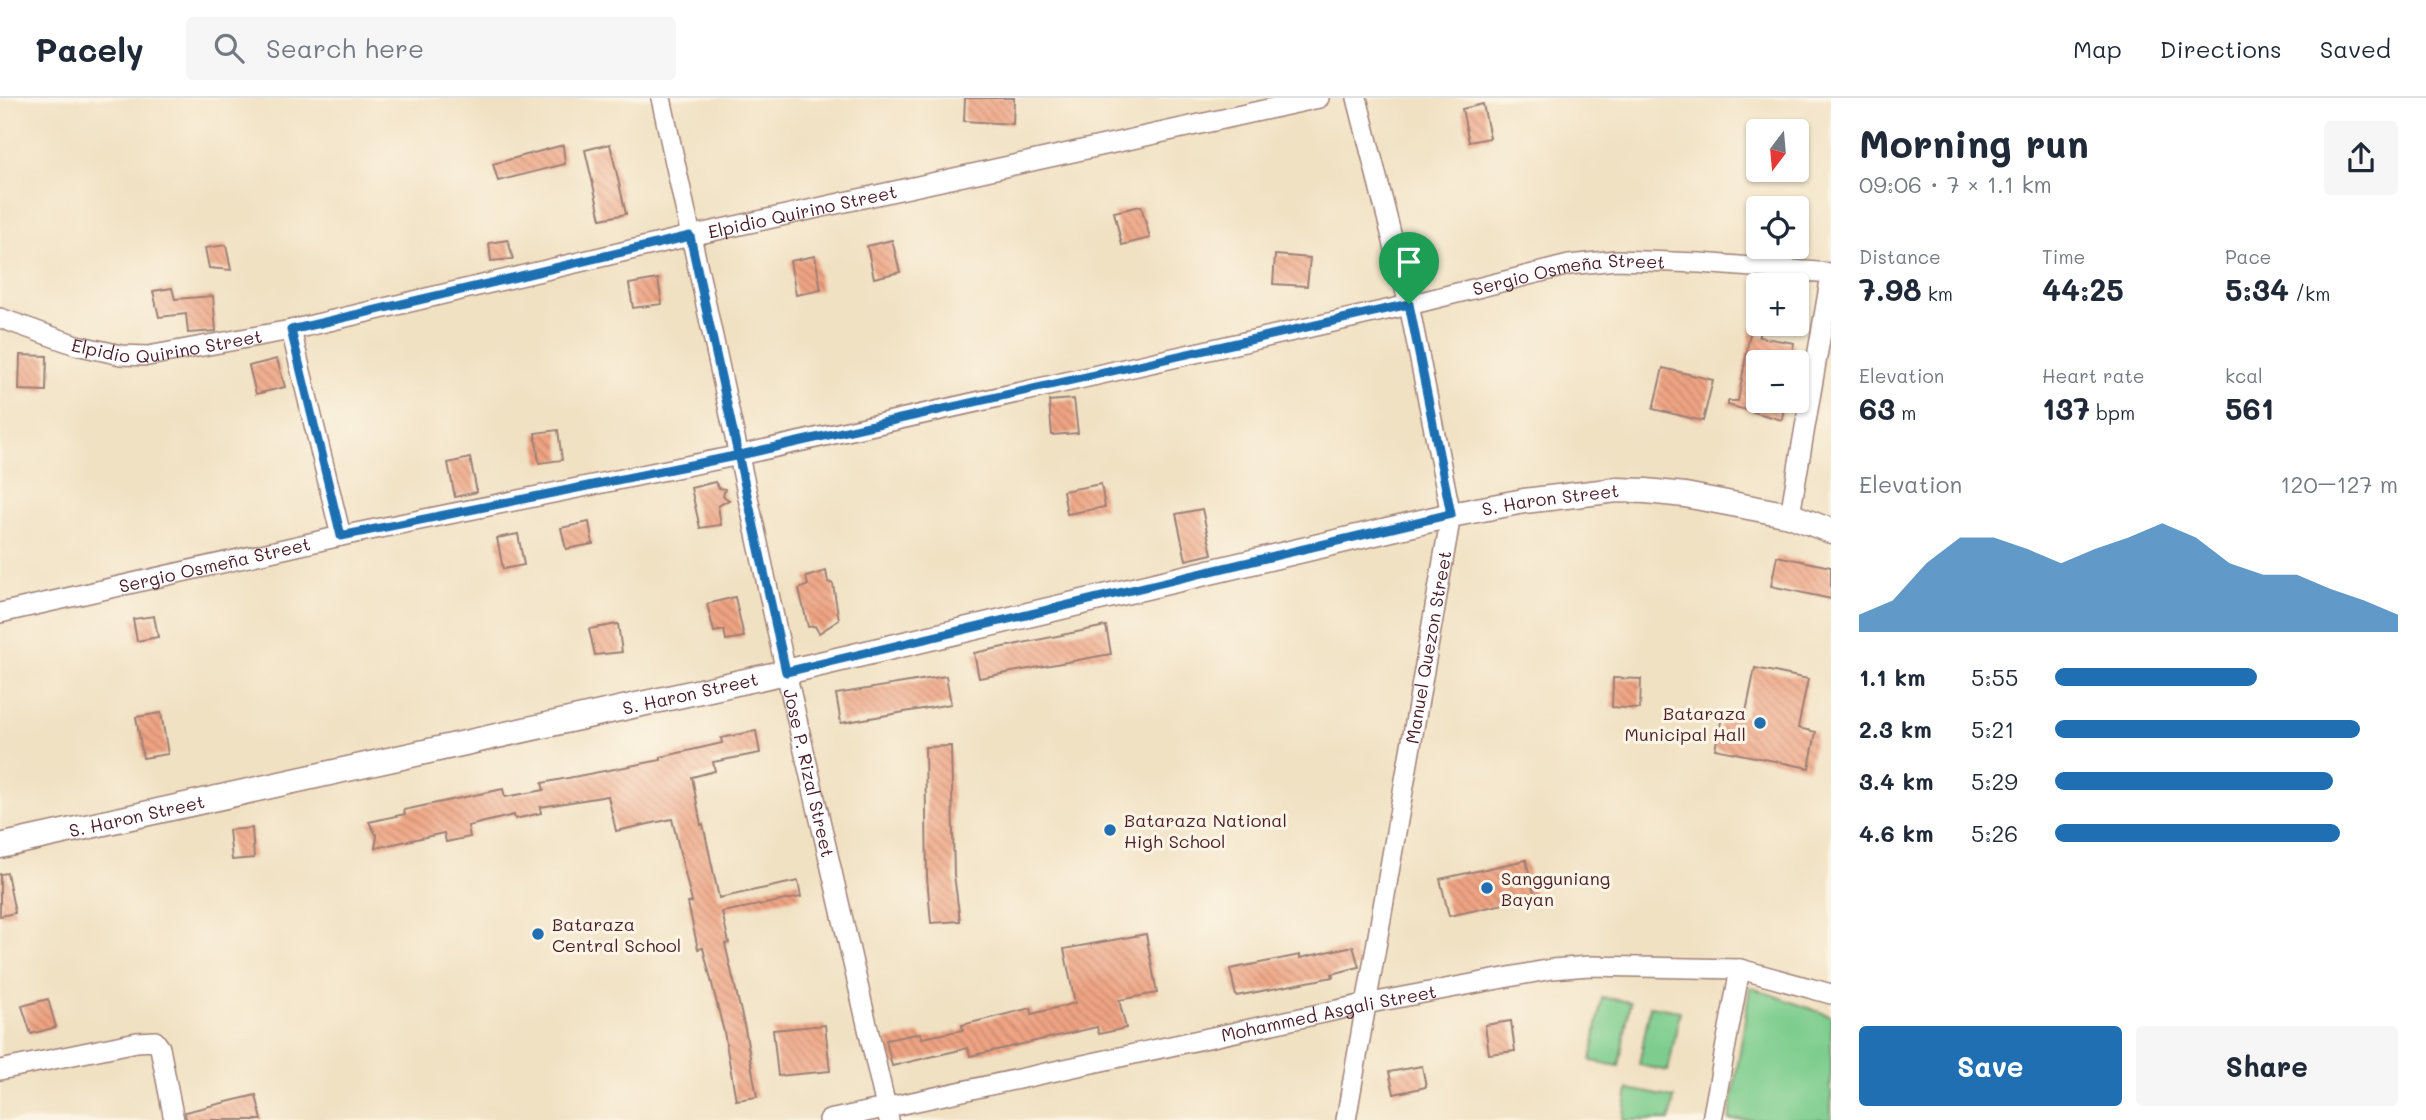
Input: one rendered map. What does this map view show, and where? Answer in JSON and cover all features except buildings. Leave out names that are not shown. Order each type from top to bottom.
[{"type":"street","name":"Jose P. Rizal Street","points":[[661,98],[786,672],[887,1114]]},
{"type":"street","name":"Elpidio Quirino Street","points":[[0,318],[76,345],[121,355],[148,356],[291,330],[690,236],[1320,98]]},
{"type":"street","name":"Manuel Quezon Street","points":[[1346,1120],[1451,514],[1409,304],[1357,98]]},
{"type":"street","name":"Sergio Osmeña Street","points":[[0,613],[341,536],[740,455],[1409,304],[1569,265],[1616,260],[1700,263],[1831,274]]},
{"type":"street","points":[[1790,515],[1831,274]]},
{"type":"street","points":[[291,330],[341,536]]},
{"type":"street","name":"S. Haron Street","points":[[0,846],[786,672],[1451,514],[1524,501],[1617,490],[1685,495],[1790,515],[1831,531]]},
{"type":"street","name":"Mohammed Asgali Street","points":[[828,1120],[887,1114],[1365,1004],[1552,969],[1589,966],[1740,969],[1831,994]]},
{"type":"street","points":[[1712,1120],[1740,969]]},
{"type":"street","points":[[0,1070],[137,1042],[155,1041],[160,1048],[174,1120]]},
{"type":"green space","points":[[1750,987],[1831,1016],[1831,1120],[1729,1120]]},
{"type":"green space","points":[[1602,997],[1630,1002],[1619,1066],[1591,1061]]},
{"type":"green space","points":[[1650,1006],[1680,1011],[1668,1071],[1639,1065]]},
{"type":"green space","points":[[1628,1089],[1674,1098],[1670,1120],[1623,1120]]},
{"type":"place","name":"Bataraza Municipal Hall","points":[[1760,723]]},
{"type":"place","name":"Bataraza National High School","points":[[1110,830]]},
{"type":"place","name":"Sangguniang Bayan","points":[[1487,888]]},
{"type":"place","name":"Bataraza Central School","points":[[538,934]]},
{"type":"route","points":[[1409,304],[740,455],[341,536],[291,330],[690,236],[740,455],[786,672],[1451,514],[1409,304]]}]
